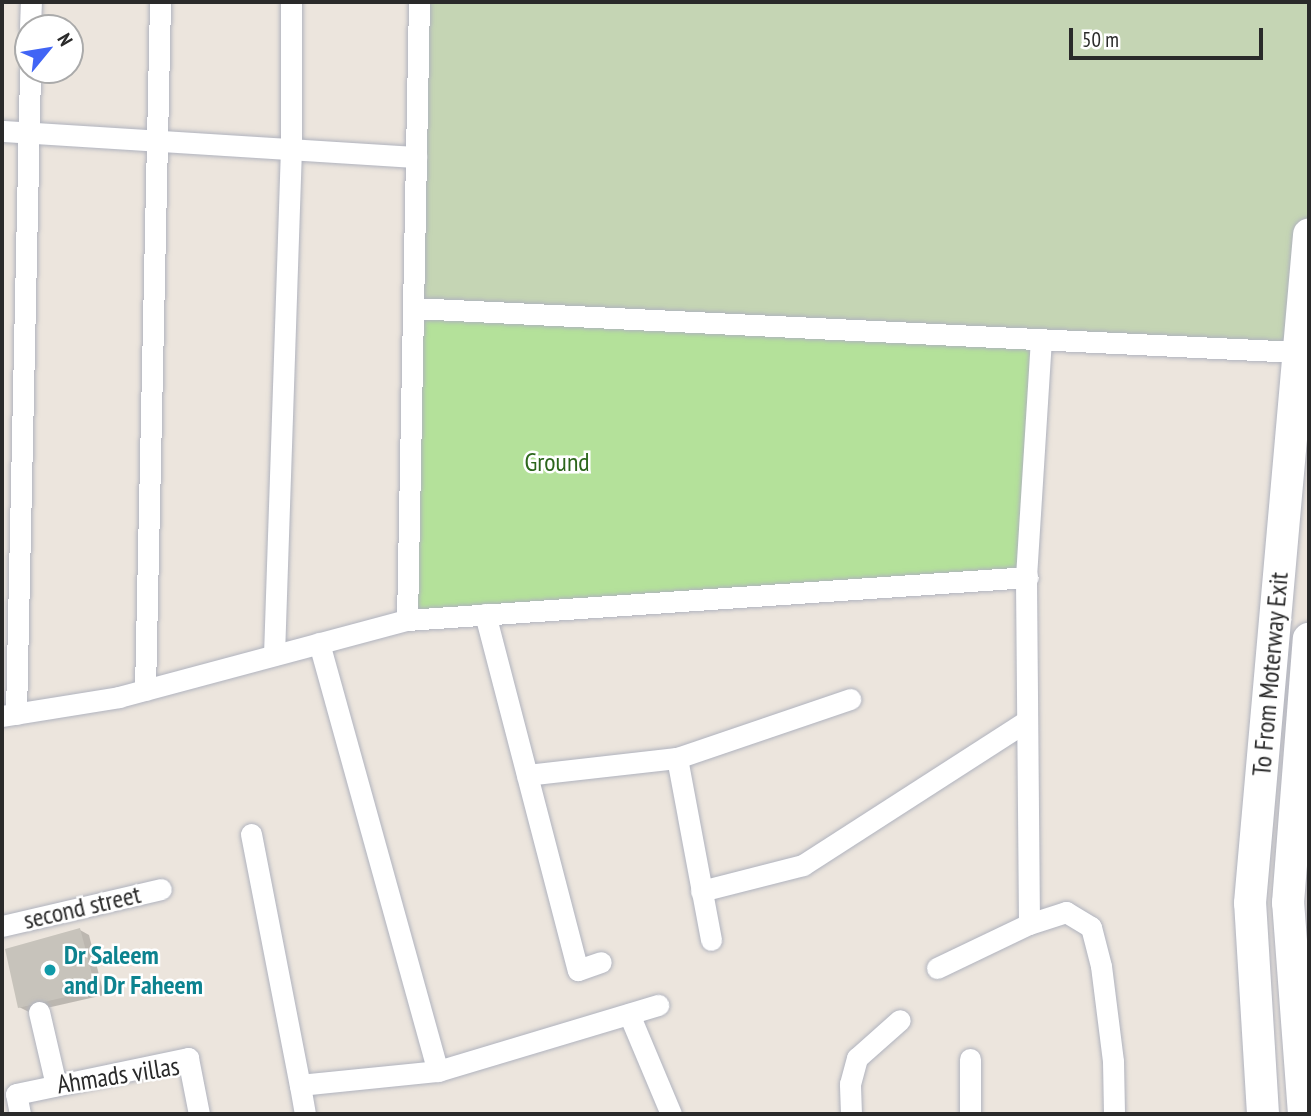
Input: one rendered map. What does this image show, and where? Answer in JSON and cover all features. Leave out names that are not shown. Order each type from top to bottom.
[{"type":"main road","name":"To From Moterway Exit","points":[[1263,1114],[1250,903],[1309,235]]},
{"type":"main road","name":"To From Moterway Exit","points":[[1304,1114],[1288,903],[1309,639]]},
{"type":"street","points":[[145,690],[160,2]]},
{"type":"street","points":[[274,655],[291,147],[291,2]]},
{"type":"street","points":[[407,620],[419,2]]},
{"type":"street","points":[[30,84],[9,715],[145,690],[407,620],[1027,577]]},
{"type":"street","points":[[2,131],[291,147],[416,157]]},
{"type":"street","points":[[413,308],[1297,352]]},
{"type":"street","points":[[1029,924],[1027,577],[1041,340]]},
{"type":"street","points":[[485,614],[578,970],[601,962]]},
{"type":"street","points":[[319,643],[438,1071]]},
{"type":"street","points":[[527,775],[677,758],[850,699]]},
{"type":"street","points":[[701,891],[803,865],[1026,722]]},
{"type":"street","points":[[677,758],[711,940]]},
{"type":"street","points":[[251,834],[305,1114]]},
{"type":"street","name":"second street","points":[[2,926],[161,889]]},
{"type":"street","points":[[937,968],[1029,924],[1066,912],[1091,927],[1101,966],[1114,1114]]},
{"type":"street","points":[[300,1085],[438,1071],[658,1005]]},
{"type":"street","points":[[38,1012],[56,1085]]},
{"type":"street","points":[[629,1014],[671,1114]]},
{"type":"street","points":[[851,1114],[850,1084],[857,1058],[900,1020]]},
{"type":"street","name":"Ahmads villas","points":[[20,1114],[16,1094],[188,1058],[199,1114]]},
{"type":"street","points":[[970,1059],[970,1114]]},
{"type":"green space","points":[[419,2],[1309,2],[1309,235],[1297,352],[413,308]]},
{"type":"green space","name":"Ground","points":[[413,308],[1041,340],[1028,577],[407,620]]},
{"type":"building","name":"Dr Saleem and Dr Faheem","points":[[80,928],[96,990],[18,1008],[5,949]]},
{"type":"place","name":"Dr Saleem and Dr Faheem","points":[[50,970]]}]
